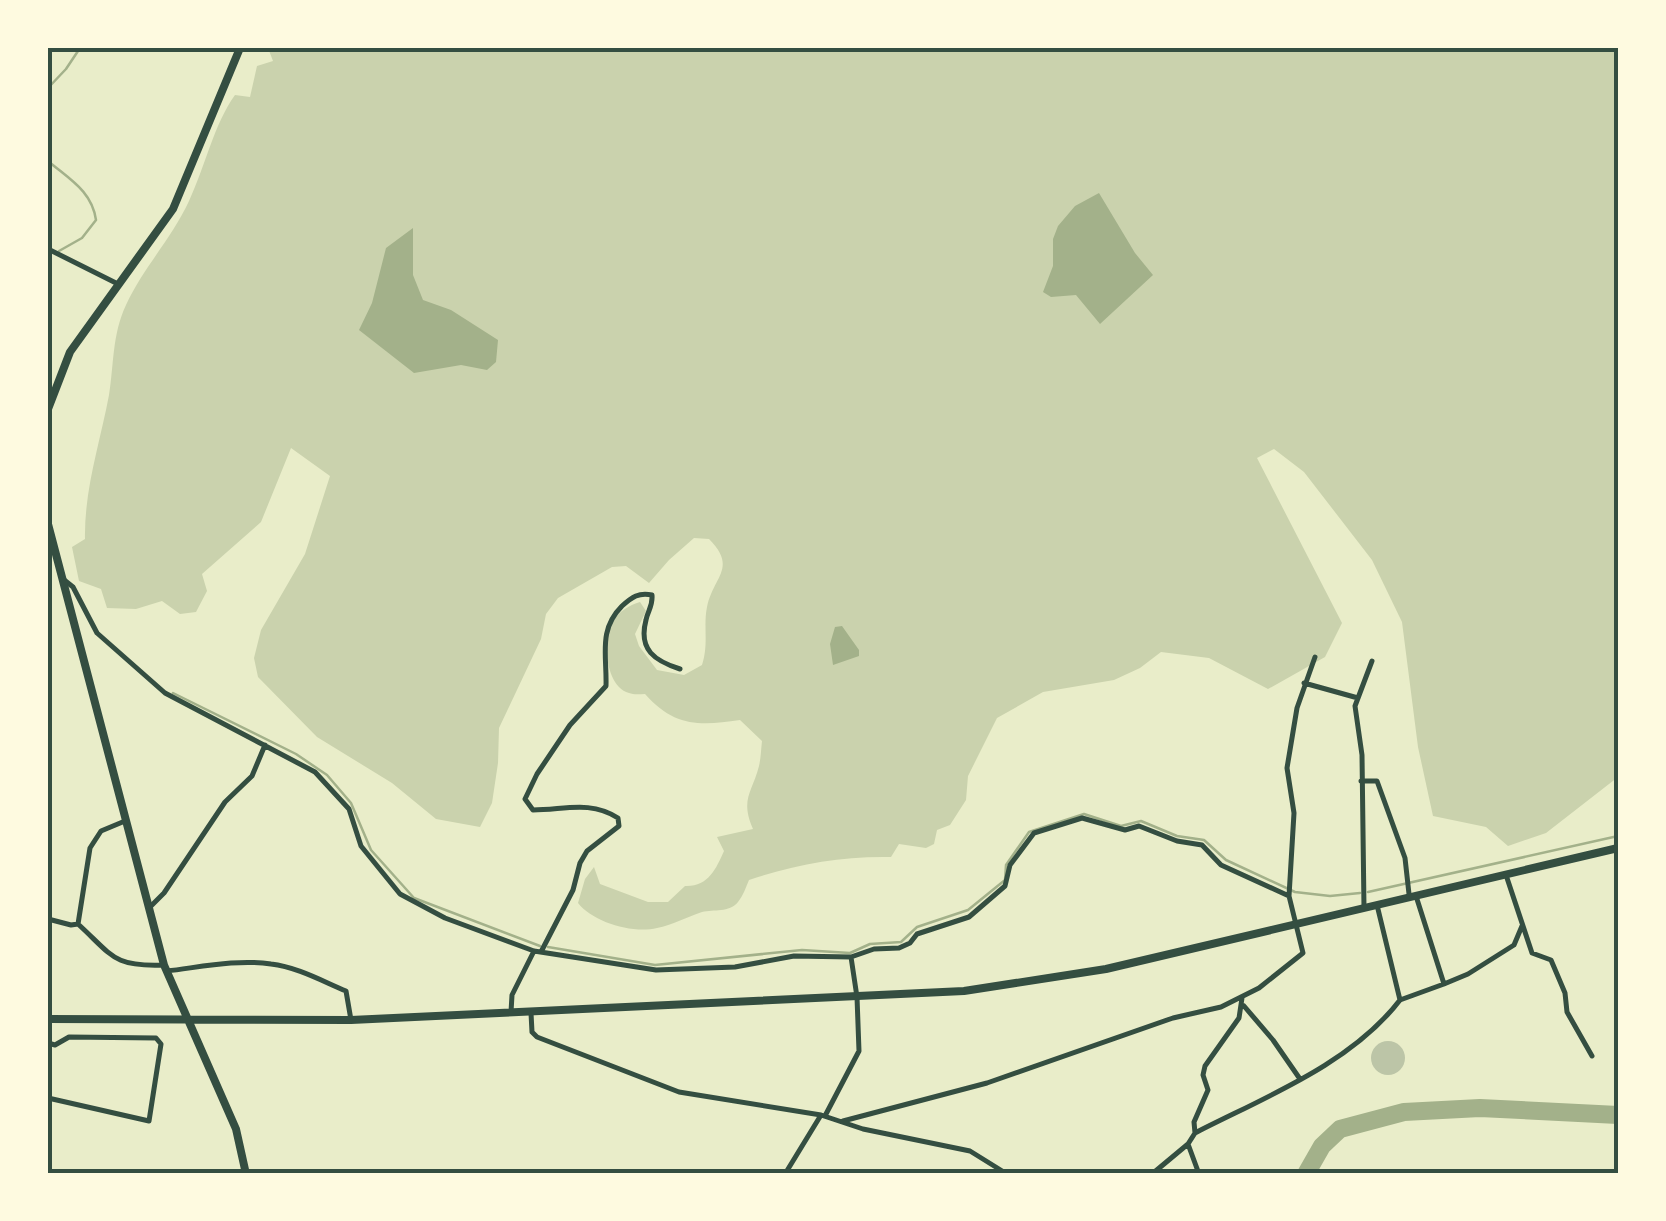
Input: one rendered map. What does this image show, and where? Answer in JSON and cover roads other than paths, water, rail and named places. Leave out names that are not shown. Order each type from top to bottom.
[{"type":"main road","points":[[48,409],[70,352],[173,209],[240,48]]},
{"type":"main road","points":[[48,524],[165,968],[236,1128],[246,1174]]},
{"type":"main road","points":[[48,1019],[351,1020],[964,991],[1056,978],[1618,848]]},
{"type":"street","points":[[48,249],[118,284]]},
{"type":"street","points":[[60,578],[72,587],[97,632],[165,692],[315,772],[342,799],[361,846],[400,894],[445,918],[538,951],[656,970],[736,968],[794,956],[852,956],[899,948],[917,934],[969,917],[1005,886],[1010,865],[1034,833],[1082,818],[1124,830],[1139,826],[1177,840],[1202,844],[1221,865],[1289,896]]},
{"type":"street","points":[[511,1013],[512,995],[573,890],[580,862],[587,851],[619,826],[618,818],[601,809],[583,806],[533,810],[524,799],[570,724],[606,686],[606,631],[611,618],[632,597],[652,595],[643,636],[647,651],[655,660],[680,668]]},
{"type":"street","points":[[843,1121],[987,1082],[1155,1024],[1242,1002],[1303,953],[1289,896],[1294,813],[1287,768],[1304,683],[1315,657]]},
{"type":"street","points":[[1364,908],[1362,781],[1356,706],[1372,661]]},
{"type":"street","points":[[1304,683],[1358,698]]},
{"type":"street","points":[[148,910],[164,894],[225,802],[252,776],[262,760],[264,745]]},
{"type":"street","points":[[1362,781],[1376,781],[1444,984]]},
{"type":"street","points":[[78,924],[90,848],[102,831],[125,821]]},
{"type":"street","points":[[1506,875],[1532,953],[1551,960],[1565,992],[1567,1012],[1592,1056]]},
{"type":"street","points":[[1377,905],[1400,1000]]},
{"type":"street","points":[[48,918],[78,924]]},
{"type":"street","points":[[1152,1174],[1196,1133],[1300,1079],[1377,1026],[1400,1000],[1468,974],[1514,946],[1523,923]]},
{"type":"street","points":[[78,924],[120,962],[133,966],[165,968],[234,962],[271,964],[300,971],[346,991],[351,1020]]},
{"type":"street","points":[[785,1174],[859,1051],[852,956]]},
{"type":"street","points":[[1242,1002],[1300,1079]]},
{"type":"street","points":[[1196,1133],[1194,1122],[1208,1090],[1203,1075],[1205,1066],[1239,1018],[1242,1002]]},
{"type":"street","points":[[531,1012],[532,1032],[537,1037],[656,1085],[714,1099],[823,1115],[863,1129],[970,1151],[1007,1174]]},
{"type":"street","points":[[48,1043],[55,1045],[69,1038],[156,1038],[161,1044],[149,1121],[48,1098]]},
{"type":"street","points":[[1188,1144],[1199,1174]]},
{"type":"waterway","points":[[48,88],[80,48]]},
{"type":"waterway","points":[[48,161],[85,193],[96,220],[82,238],[59,251]]},
{"type":"waterway","points":[[173,693],[296,754],[327,775],[351,803],[371,850],[414,898],[540,946]]},
{"type":"waterway","points":[[548,947],[655,965],[802,950],[850,953],[870,944],[901,942],[917,927],[968,910],[1005,880],[1006,865],[1029,832],[1084,814],[1121,826],[1141,821],[1177,836],[1204,840],[1226,860],[1295,892],[1330,896],[1360,893]]},
{"type":"waterway","points":[[1368,892],[1618,836]]},
{"type":"waterway","points":[[1306,1174],[1322,1146],[1340,1129],[1404,1112],[1480,1108],[1618,1115]]}]
